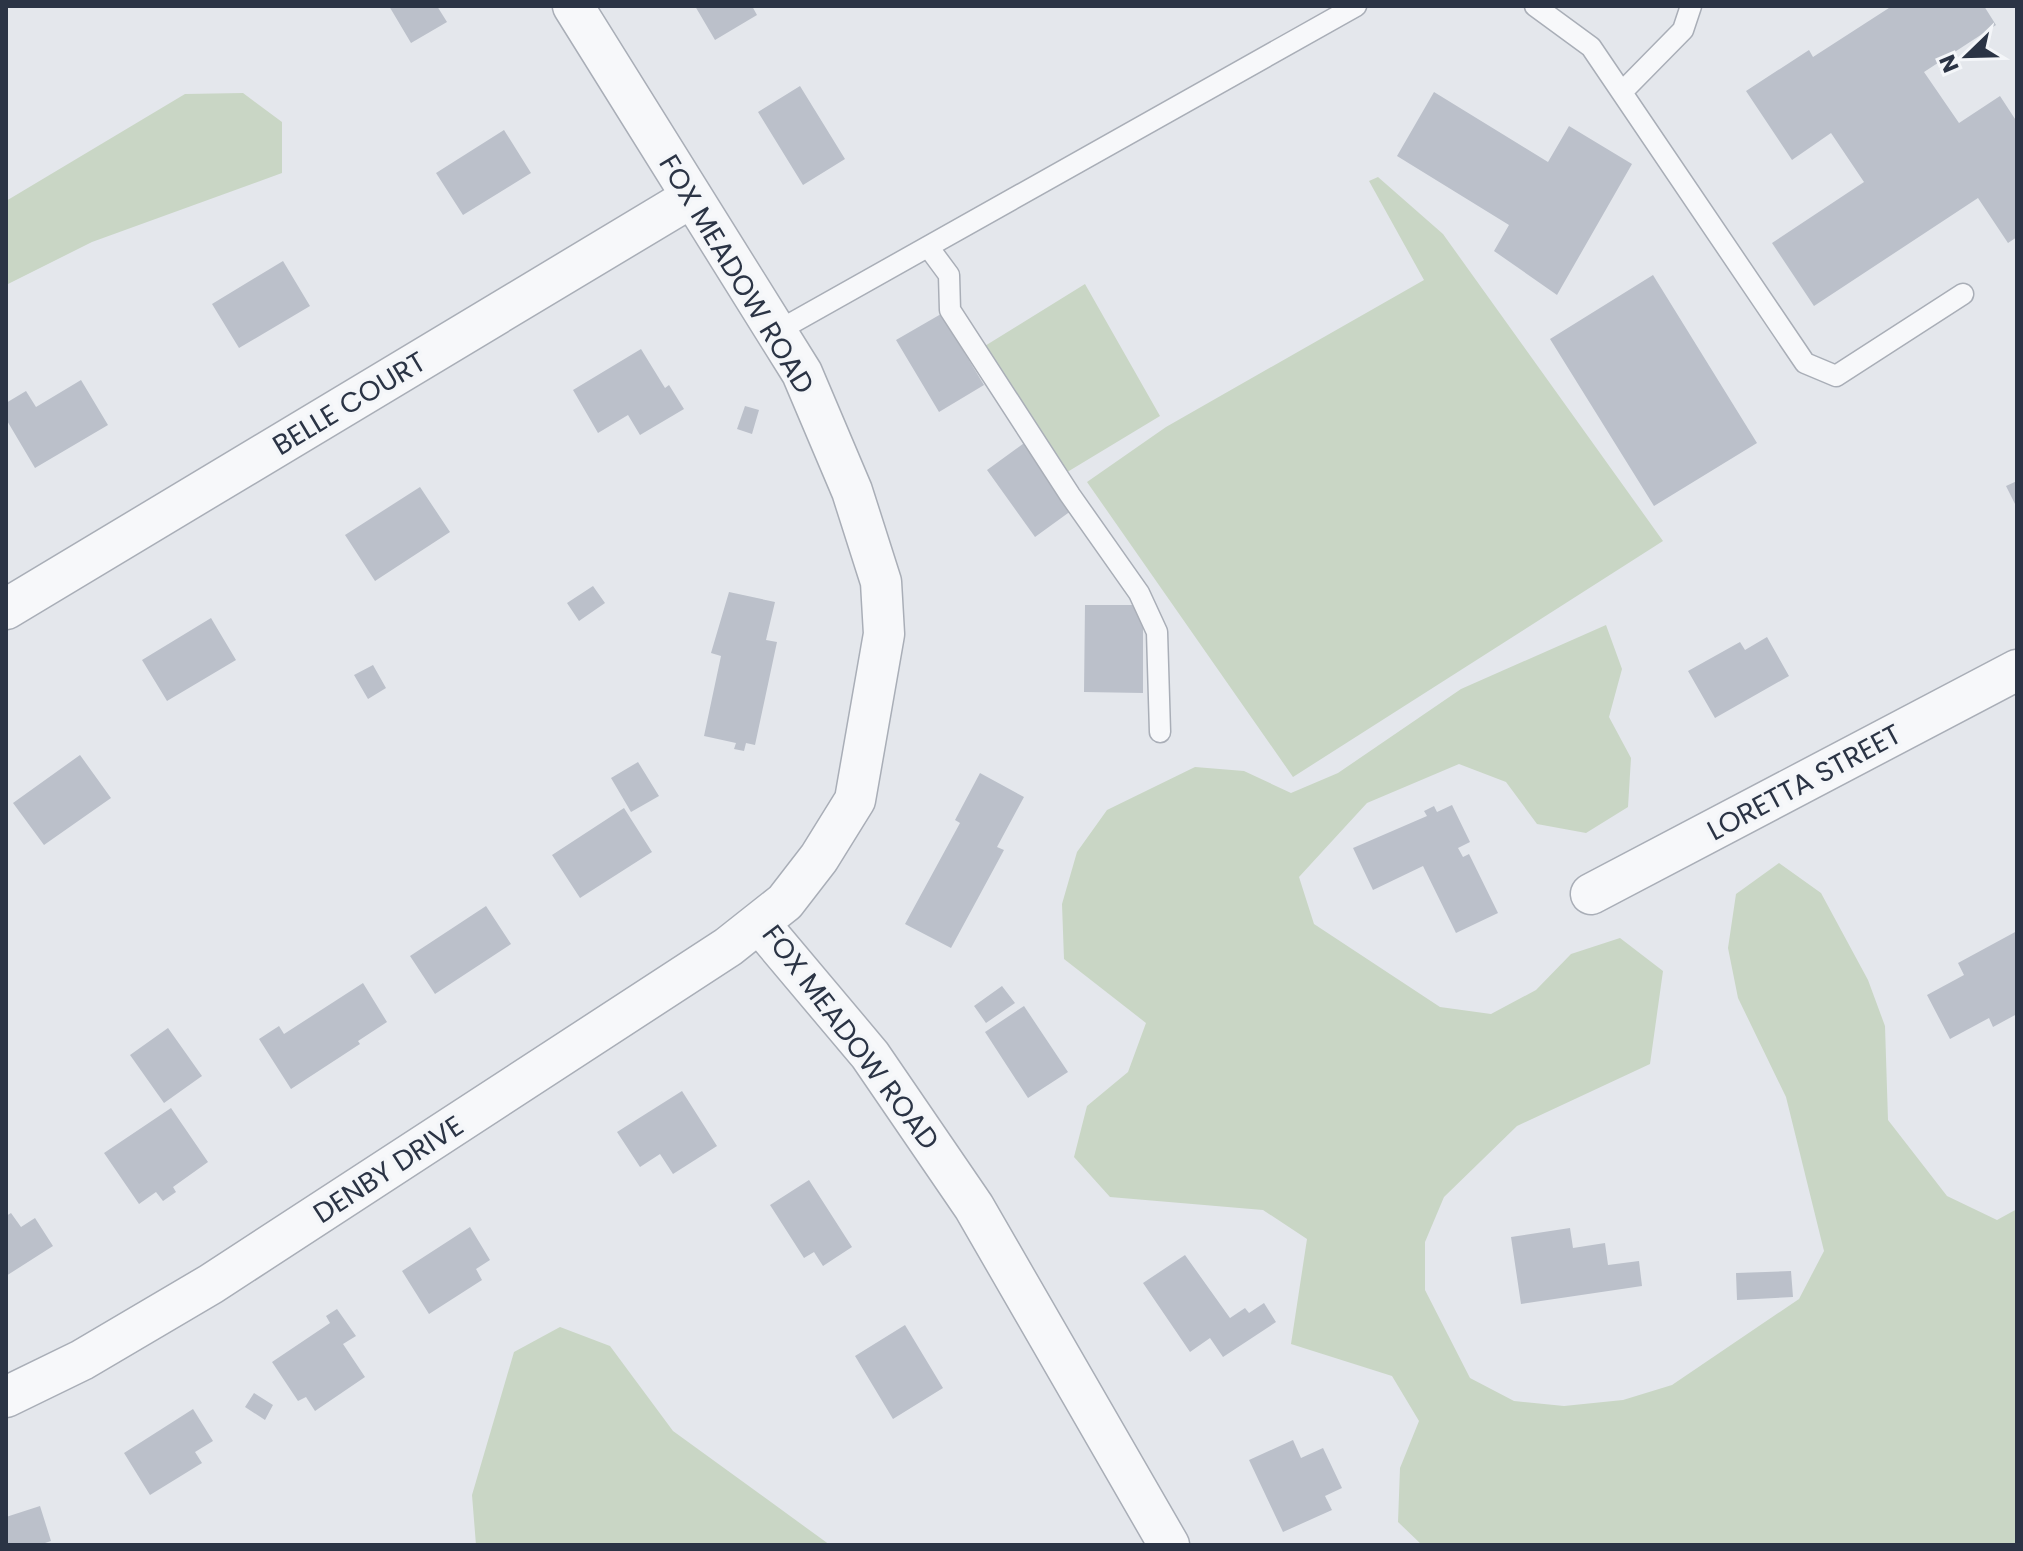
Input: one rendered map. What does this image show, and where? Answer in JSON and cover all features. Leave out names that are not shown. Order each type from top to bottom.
[{"type":"street","name":"FOX MEADOW ROAD","points":[[573,6],[802,373],[852,491],[881,582],[884,634],[855,800],[785,902],[759,923],[870,1055],[974,1207],[1169,1545]]},
{"type":"street","name":"BELLE COURT","points":[[6,609],[692,197]]},
{"type":"street","name":"LORETTA STREET","points":[[1591,894],[2017,670]]},
{"type":"street","name":"DENBY DRIVE","points":[[6,1397],[82,1360],[211,1284],[728,947],[759,923]]},
{"type":"lane","points":[[776,332],[1356,6]]},
{"type":"lane","points":[[1535,6],[1591,47],[1805,363],[1836,376],[1963,294]]},
{"type":"lane","points":[[1622,92],[1683,30],[1691,6]]},
{"type":"lane","points":[[929,248],[949,275],[950,310],[1070,495],[1139,593],[1157,632],[1160,732]]},
{"type":"green space","points":[[243,93],[282,122],[282,173],[92,242],[6,285],[6,201],[185,94]]},
{"type":"green space","points":[[1378,177],[1443,234],[1663,541],[1293,777],[1087,482],[1166,427],[1424,280],[1369,181]]},
{"type":"green space","points":[[1085,284],[1160,416],[1059,477],[980,349]]},
{"type":"green space","points":[[1606,625],[1622,669],[1609,717],[1631,758],[1628,807],[1586,833],[1537,824],[1506,782],[1459,764],[1367,803],[1299,877],[1314,924],[1440,1007],[1491,1014],[1536,990],[1571,954],[1620,938],[1663,971],[1650,1064],[1517,1126],[1444,1197],[1425,1242],[1425,1290],[1470,1378],[1514,1401],[1564,1406],[1623,1400],[1672,1385],[1799,1299],[1824,1251],[1786,1097],[1738,998],[1728,948],[1736,894],[1779,863],[1821,893],[1868,980],[1885,1026],[1888,1120],[1947,1196],[1997,1220],[2017,1209],[2017,1545],[1422,1545],[1398,1522],[1400,1468],[1419,1421],[1392,1376],[1291,1344],[1307,1239],[1263,1210],[1110,1197],[1074,1157],[1087,1106],[1128,1072],[1146,1023],[1064,959],[1062,904],[1077,852],[1107,810],[1195,767],[1244,771],[1291,793],[1338,773],[1461,689]]},
{"type":"green space","points":[[560,1327],[610,1346],[673,1431],[830,1545],[476,1545],[472,1495],[514,1352]]},
{"type":"building","points":[[389,6],[437,6],[447,22],[411,43]]},
{"type":"building","points":[[695,6],[752,6],[757,15],[715,40]]},
{"type":"building","points":[[1892,6],[1984,6],[1996,25],[1924,72],[1959,123],[2000,96],[2017,122],[2017,237],[2008,243],[1978,198],[1814,306],[1772,243],[1864,182],[1831,133],[1792,160],[1746,91],[1809,50],[1813,57]]},
{"type":"building","points":[[800,86],[845,159],[803,185],[758,112]]},
{"type":"building","points":[[1434,92],[1548,162],[1569,126],[1632,164],[1557,295],[1494,251],[1509,225],[1397,156]]},
{"type":"building","points":[[504,130],[531,173],[463,215],[436,173]]},
{"type":"building","points":[[283,261],[310,306],[239,348],[212,304]]},
{"type":"building","points":[[1653,275],[1757,443],[1654,506],[1550,339]]},
{"type":"building","points":[[941,314],[984,385],[939,412],[896,340]]},
{"type":"building","points":[[641,349],[665,388],[669,385],[684,409],[640,435],[628,415],[598,433],[573,390]]},
{"type":"building","points":[[81,380],[108,425],[35,468],[6,419],[6,403],[26,391],[36,407]]},
{"type":"building","points":[[745,406],[759,410],[752,434],[737,429]]},
{"type":"building","points":[[1027,441],[1075,508],[1035,537],[987,470]]},
{"type":"building","points":[[2017,481],[2017,508],[2006,486]]},
{"type":"building","points":[[420,487],[450,532],[375,581],[345,535]]},
{"type":"building","points":[[593,586],[605,603],[579,621],[567,603]]},
{"type":"building","points":[[729,592],[775,602],[766,640],[777,642],[755,745],[746,743],[744,751],[734,749],[736,743],[704,736],[721,656],[711,653]]},
{"type":"building","points":[[1085,605],[1143,605],[1143,693],[1084,692]]},
{"type":"building","points":[[211,618],[236,660],[167,701],[142,660]]},
{"type":"building","points":[[1767,637],[1789,676],[1715,718],[1688,671],[1740,642],[1745,650]]},
{"type":"building","points":[[373,665],[386,688],[368,699],[354,675]]},
{"type":"building","points":[[80,755],[111,798],[44,845],[13,803]]},
{"type":"building","points":[[638,762],[659,796],[631,812],[611,778]]},
{"type":"building","points":[[980,773],[1024,797],[997,847],[1004,850],[951,948],[905,924],[960,823],[955,820]]},
{"type":"building","points":[[1452,805],[1470,842],[1458,848],[1463,857],[1469,854],[1498,913],[1456,933],[1423,866],[1373,890],[1353,848],[1427,816],[1424,811],[1434,806],[1437,812]]},
{"type":"building","points":[[624,808],[652,852],[580,898],[552,855]]},
{"type":"building","points":[[486,906],[511,944],[435,994],[410,956]]},
{"type":"building","points":[[2017,931],[2017,1014],[1993,1027],[1989,1018],[1950,1039],[1927,995],[1964,975],[1958,963]]},
{"type":"building","points":[[363,983],[387,1022],[358,1041],[360,1044],[291,1089],[259,1039],[279,1026],[284,1034]]},
{"type":"building","points":[[1002,986],[1015,1003],[986,1023],[974,1006]]},
{"type":"building","points":[[1024,1006],[1068,1072],[1028,1098],[985,1032]]},
{"type":"building","points":[[168,1028],[202,1076],[164,1103],[130,1055]]},
{"type":"building","points":[[682,1091],[717,1146],[673,1174],[660,1154],[640,1167],[617,1132]]},
{"type":"building","points":[[171,1108],[208,1162],[173,1187],[176,1192],[163,1201],[156,1192],[139,1204],[104,1153]]},
{"type":"building","points":[[809,1180],[852,1247],[823,1266],[814,1252],[804,1258],[770,1205]]},
{"type":"building","points":[[11,1213],[21,1227],[35,1218],[53,1246],[6,1276],[6,1216]]},
{"type":"building","points":[[470,1227],[490,1260],[476,1269],[482,1280],[429,1314],[402,1271]]},
{"type":"building","points":[[1570,1228],[1573,1248],[1605,1243],[1608,1265],[1639,1261],[1642,1286],[1521,1304],[1511,1237]]},
{"type":"building","points":[[1185,1255],[1230,1318],[1245,1308],[1249,1313],[1264,1303],[1276,1322],[1223,1357],[1210,1338],[1190,1352],[1143,1283]]},
{"type":"building","points":[[1791,1271],[1793,1297],[1737,1300],[1736,1273]]},
{"type":"building","points":[[337,1309],[356,1336],[343,1344],[365,1377],[315,1411],[306,1397],[298,1401],[272,1362],[330,1323],[326,1316]]},
{"type":"building","points":[[905,1325],[943,1388],[893,1419],[855,1356]]},
{"type":"building","points":[[254,1393],[273,1405],[265,1420],[245,1407]]},
{"type":"building","points":[[193,1409],[213,1441],[195,1452],[202,1463],[150,1495],[124,1453]]},
{"type":"building","points":[[1293,1440],[1301,1458],[1323,1448],[1342,1488],[1325,1496],[1332,1510],[1283,1532],[1249,1460]]},
{"type":"building","points":[[40,1506],[51,1541],[39,1545],[6,1545],[6,1517]]}]
